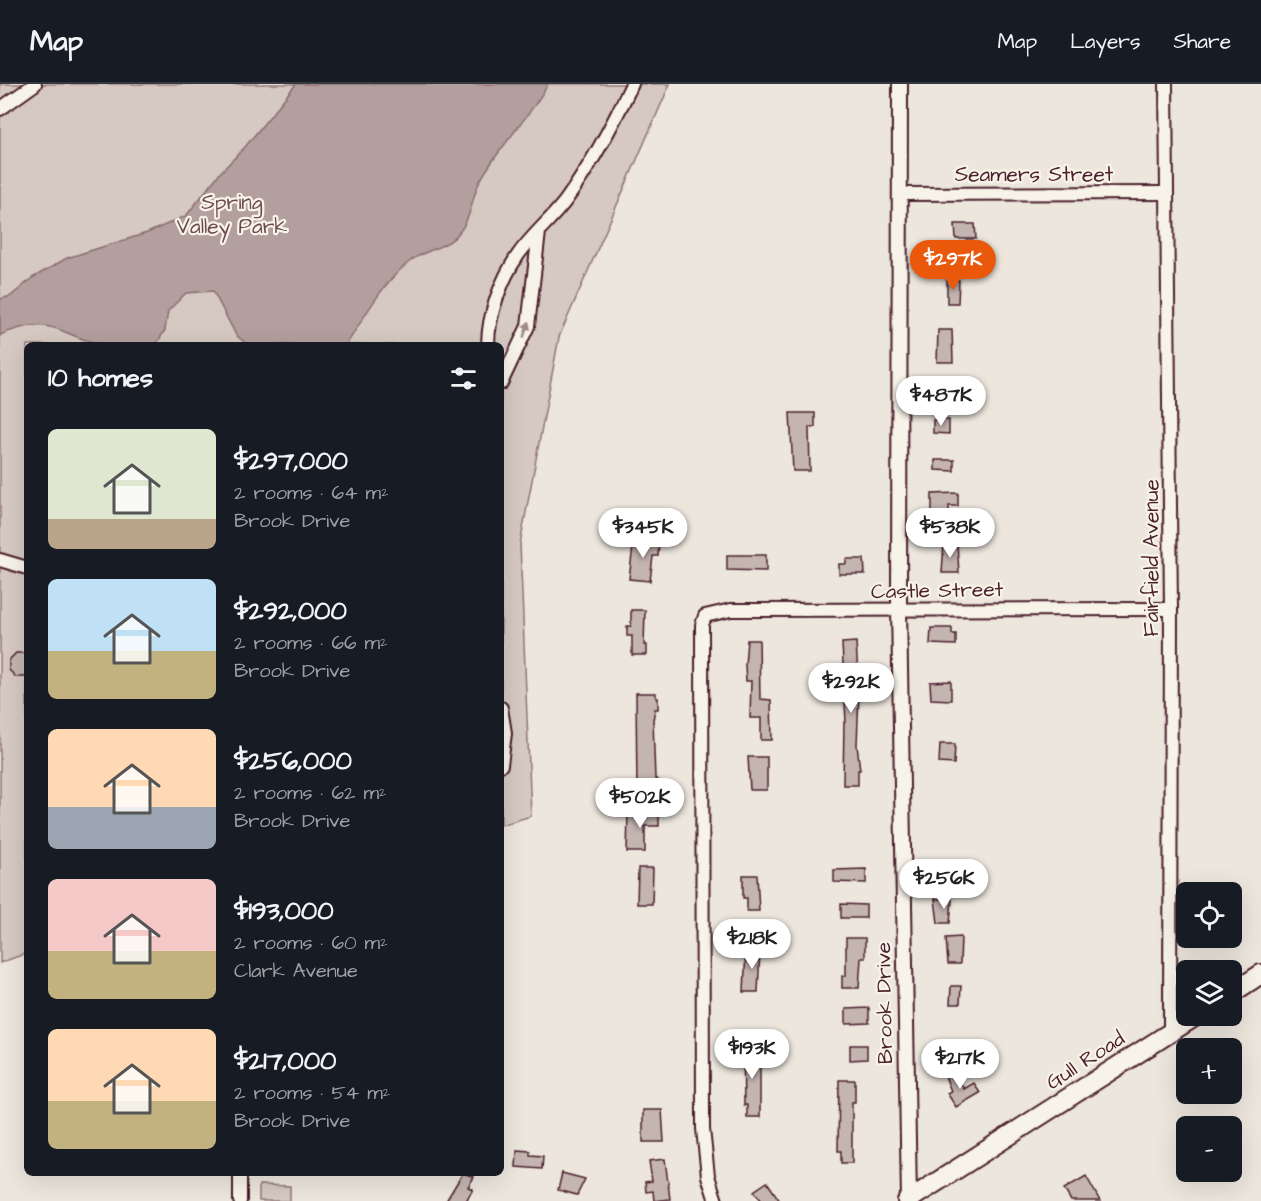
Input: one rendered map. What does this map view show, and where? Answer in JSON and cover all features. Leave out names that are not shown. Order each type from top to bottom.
[{"type":"main road","points":[[1242,986],[1261,974]]},
{"type":"main road","name":"Gull Road","points":[[908,1201],[1181,1026]]},
{"type":"street","points":[[0,109],[35,84]]},
{"type":"street","points":[[488,342],[493,309],[503,282],[518,255],[566,200],[594,155],[632,84]]},
{"type":"street","name":"Brook Drive","points":[[900,84],[902,194],[899,608],[908,1201]]},
{"type":"street","name":"Fairfield Avenue","points":[[1166,84],[1171,609],[1170,1033]]},
{"type":"street","name":"Seamers Street","points":[[902,194],[1166,193]]},
{"type":"street","points":[[504,377],[528,326],[540,232]]},
{"type":"street","points":[[0,560],[24,566]]},
{"type":"street","name":"Castle Street","points":[[716,1201],[708,1176],[703,1129],[702,625],[705,616],[731,610],[1171,609]]},
{"type":"street","points":[[240,1176],[240,1201]]},
{"type":"green space","name":"Spring Valley Park","points":[[0,84],[670,84],[559,337],[520,544],[531,816],[504,824],[504,342],[24,342],[24,954],[0,963]]},
{"type":"green space","points":[[259,1185],[290,1186],[290,1201],[259,1201]]},
{"type":"shaded area","points":[[296,84],[548,84],[480,181],[469,215],[457,235],[448,243],[424,253],[402,268],[376,299],[348,342],[244,342],[236,335],[213,291],[186,293],[168,311],[165,330],[158,342],[92,342],[44,326],[18,329],[0,335],[0,299],[11,296],[32,278],[67,258],[147,233],[186,216],[219,174],[245,147]]},
{"type":"building","points":[[955,224],[975,224],[976,239],[956,239]]},
{"type":"building","points":[[947,280],[959,280],[958,303],[947,303]]},
{"type":"building","points":[[938,330],[952,330],[953,362],[937,362]]},
{"type":"building","points":[[790,413],[815,413],[815,427],[809,427],[810,471],[793,471]]},
{"type":"building","points":[[933,420],[949,420],[949,434],[933,433]]},
{"type":"building","points":[[935,460],[954,460],[954,471],[935,470]]},
{"type":"building","points":[[958,493],[958,506],[949,506],[949,514],[932,515],[932,494]]},
{"type":"building","points":[[634,539],[659,542],[658,556],[653,556],[650,581],[629,579]]},
{"type":"building","points":[[944,543],[957,543],[959,573],[942,573]]},
{"type":"building","points":[[727,555],[766,555],[766,571],[727,570]]},
{"type":"building","points":[[846,559],[864,559],[865,574],[839,574],[839,564],[846,564]]},
{"type":"building","points":[[631,610],[645,610],[644,645],[647,645],[647,655],[632,655],[632,636],[627,636],[627,626],[631,626]]},
{"type":"building","points":[[931,628],[952,628],[952,634],[956,634],[956,645],[930,644]]},
{"type":"building","points":[[747,640],[759,640],[760,699],[771,700],[772,740],[761,740],[761,718],[750,718],[751,681],[746,681],[745,665]]},
{"type":"building","points":[[856,642],[859,693],[857,745],[860,770],[858,770],[858,785],[843,785],[844,722],[846,722],[842,643]]},
{"type":"building","points":[[16,653],[24,653],[24,677],[16,677],[9,670],[9,660]]},
{"type":"building","points":[[951,681],[951,700],[931,699],[930,682]]},
{"type":"building","points":[[636,693],[656,693],[656,698],[658,698],[658,709],[655,709],[653,720],[655,779],[657,779],[658,789],[637,790]]},
{"type":"building","points":[[940,744],[955,744],[954,764],[939,763]]},
{"type":"building","points":[[748,757],[767,757],[767,790],[750,790]]},
{"type":"building","points":[[628,812],[659,812],[659,826],[645,826],[645,852],[627,852]]},
{"type":"building","points":[[638,868],[653,868],[652,904],[637,904]]},
{"type":"building","points":[[866,869],[866,883],[834,882],[834,870]]},
{"type":"building","points":[[743,875],[757,875],[759,911],[747,911],[747,898],[743,898]]},
{"type":"building","points":[[935,899],[952,899],[950,923],[938,923]]},
{"type":"building","points":[[841,904],[866,905],[866,918],[841,918]]},
{"type":"building","points":[[961,937],[960,964],[948,964],[946,938]]},
{"type":"building","points":[[846,938],[865,938],[865,958],[861,958],[859,988],[842,988],[842,976],[846,976]]},
{"type":"building","points":[[746,949],[760,949],[758,992],[744,992]]},
{"type":"building","points":[[951,986],[961,986],[960,1004],[950,1004]]},
{"type":"building","points":[[869,1008],[869,1023],[846,1024],[846,1009]]},
{"type":"building","points":[[743,1045],[760,1045],[760,1117],[747,1117],[747,1105],[744,1105]]},
{"type":"building","points":[[850,1045],[867,1045],[867,1059],[850,1060]]},
{"type":"building","points":[[953,1071],[964,1089],[974,1083],[980,1093],[956,1107],[947,1093],[951,1091],[945,1076]]},
{"type":"building","points":[[839,1080],[855,1080],[855,1102],[852,1102],[852,1163],[841,1163],[841,1151],[838,1151]]},
{"type":"building","points":[[643,1110],[662,1110],[664,1142],[643,1142]]},
{"type":"building","points":[[517,1150],[530,1151],[530,1155],[543,1156],[542,1169],[516,1167]]},
{"type":"building","points":[[665,1159],[670,1199],[654,1201],[653,1191],[646,1192],[645,1182],[652,1181],[649,1161]]},
{"type":"building","points":[[562,1173],[585,1179],[577,1195],[558,1190]]},
{"type":"building","points":[[461,1176],[474,1177],[468,1187],[473,1189],[466,1201],[446,1201]]},
{"type":"building","points":[[1086,1176],[1100,1201],[1071,1201],[1064,1189]]},
{"type":"building","points":[[767,1182],[780,1201],[762,1201],[754,1191]]}]
